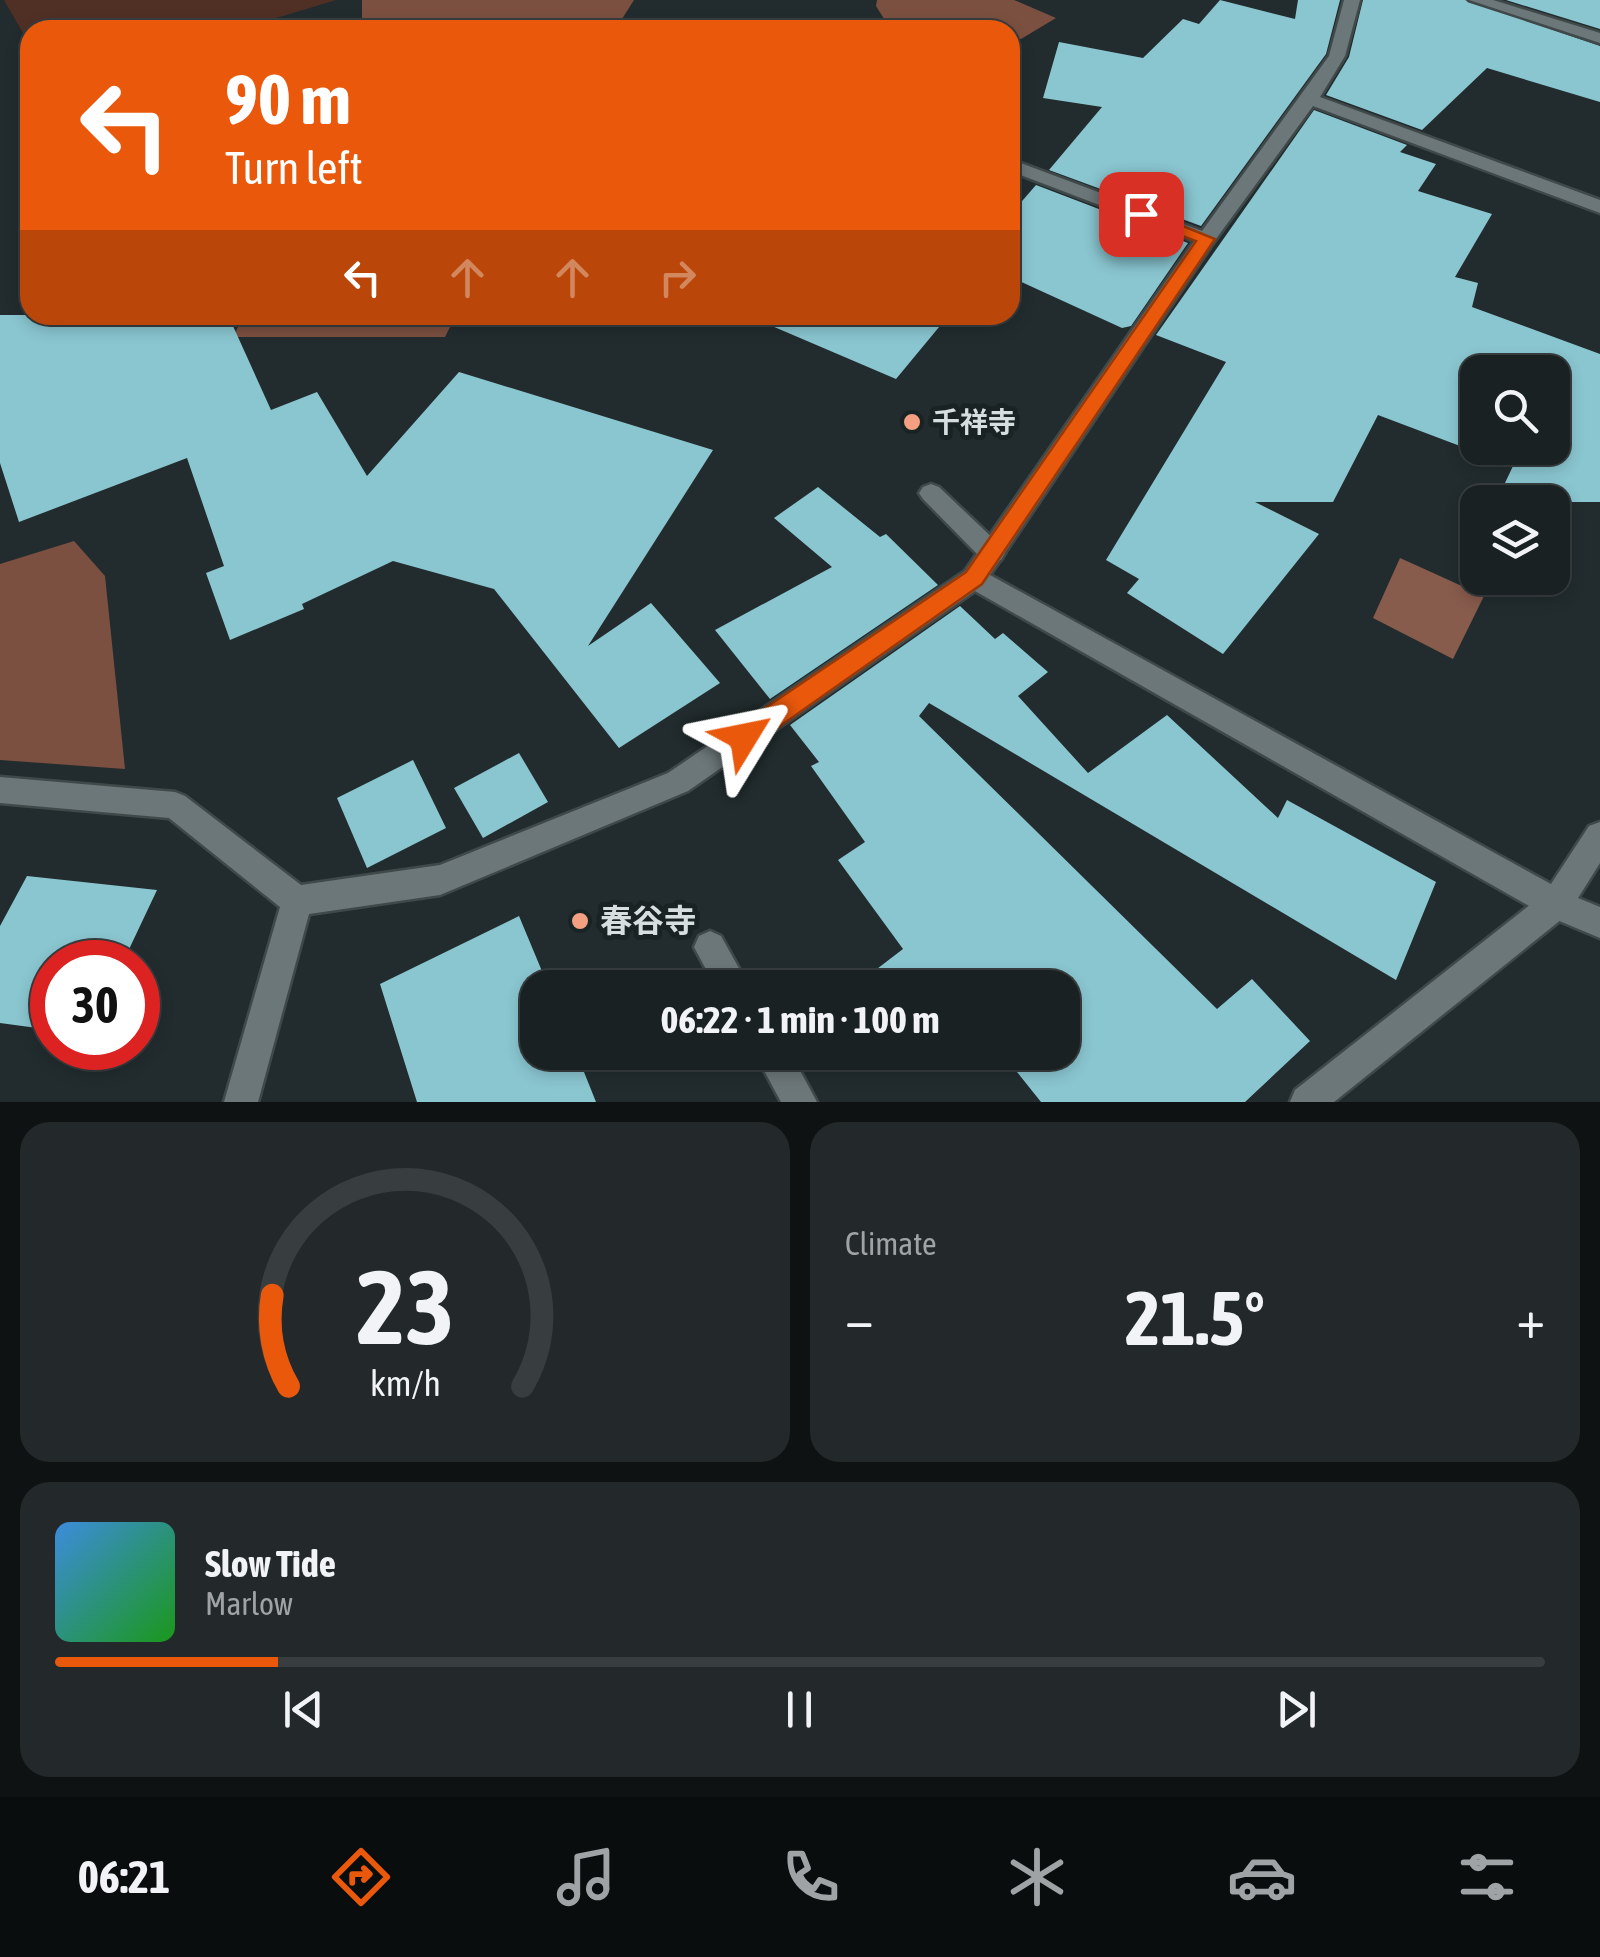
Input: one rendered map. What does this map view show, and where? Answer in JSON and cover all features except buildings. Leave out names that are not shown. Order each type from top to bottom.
[{"type":"street","points":[[1477,0],[1600,38]]},
{"type":"street","points":[[0,790],[175,805],[297,901],[440,880],[678,782],[974,578],[1206,239],[1310,99],[1337,56],[1349,1]]},
{"type":"street","points":[[1310,99],[1600,207]]},
{"type":"street","points":[[1020,169],[1206,239]]},
{"type":"street","points":[[931,493],[992,553]]},
{"type":"street","points":[[974,578],[1556,904],[1600,922]]},
{"type":"street","points":[[1307,1102],[1556,904],[1600,836]]},
{"type":"street","points":[[241,1102],[297,901]]},
{"type":"street","points":[[710,947],[723,970]]},
{"type":"street","points":[[781,1070],[800,1102]]},
{"type":"shaded area","points":[[4,0],[336,0],[270,20],[20,20],[20,28]]},
{"type":"shaded area","points":[[362,0],[634,0],[621,20],[362,20]]},
{"type":"shaded area","points":[[877,0],[1014,0],[1056,18],[1020,39],[1020,20],[885,20],[876,6]]},
{"type":"shaded area","points":[[239,325],[451,325],[445,337],[233,337]]},
{"type":"shaded area","points":[[74,541],[105,576],[125,769],[0,760],[0,564]]},
{"type":"shaded area","points":[[1400,558],[1460,585],[1460,595],[1484,596],[1453,659],[1373,618]]},
{"type":"place","name":"千祥寺","points":[[912,422]]},
{"type":"place","name":"春谷寺","points":[[580,921]]},
{"type":"route","points":[[744,737],[974,578],[1206,239],[1141,214]]}]
